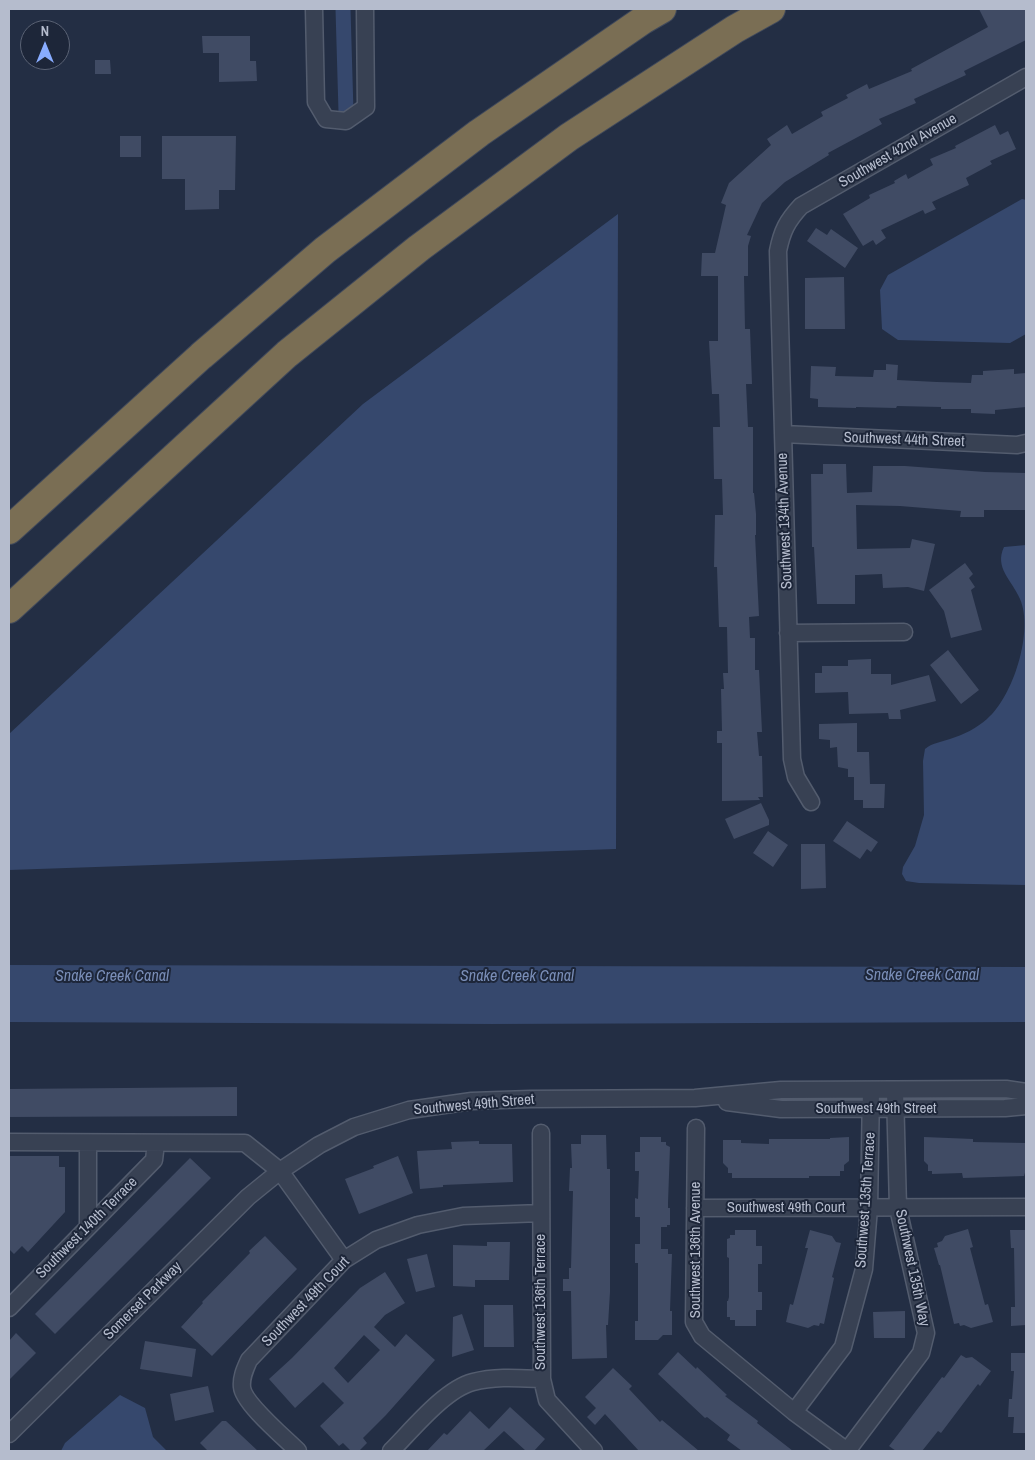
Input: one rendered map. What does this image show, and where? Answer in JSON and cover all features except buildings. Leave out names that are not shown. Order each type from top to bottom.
[{"type":"highway","points":[[9,530],[201,356],[326,250],[479,133],[643,20],[662,9]]},
{"type":"highway","points":[[9,609],[287,354],[419,248],[569,137],[735,29],[771,9]]},
{"type":"street","points":[[314,9],[316,102],[326,119],[346,121],[366,107],[365,9]]},
{"type":"street","name":"Southwest 42nd Avenue","points":[[781,236],[789,219],[802,206],[1026,77]]},
{"type":"street","name":"Southwest 134th Avenue","points":[[781,236],[778,252],[792,759],[796,777],[811,802]]},
{"type":"street","name":"Southwest 44th Street","points":[[782,434],[1017,445],[1026,443]]},
{"type":"street","points":[[788,633],[904,632]]},
{"type":"street","name":"Southwest 49th Street","points":[[280,1172],[319,1145],[354,1127],[409,1110],[472,1102],[530,1099],[695,1098],[781,1090],[895,1091],[1006,1089],[1026,1092]]},
{"type":"street","name":"Southwest 135th Terrace","points":[[794,1412],[843,1347],[864,1269],[872,1090]]},
{"type":"street","name":"Southwest 135th Way","points":[[847,1451],[921,1352],[926,1333],[898,1208],[895,1091]]},
{"type":"street","name":"Southwest 49th Street","points":[[695,1098],[781,1109],[895,1110],[1026,1106]]},
{"type":"street","name":"Southwest 136th Avenue","points":[[696,1128],[694,1322],[702,1336],[794,1412],[847,1451]]},
{"type":"street","name":"Southwest 136th Terrace","points":[[541,1133],[542,1379],[547,1400],[594,1451]]},
{"type":"street","points":[[9,1142],[245,1143],[280,1172],[344,1260]]},
{"type":"street","points":[[88,1143],[88,1227]]},
{"type":"street","name":"Southwest 140th Terrace","points":[[9,1308],[154,1160],[156,1143]]},
{"type":"street","name":"Somerset Parkway","points":[[9,1434],[248,1198],[280,1172]]},
{"type":"street","name":"Southwest 49th Court","points":[[695,1208],[1026,1206]]},
{"type":"street","name":"Southwest 49th Court","points":[[298,1451],[247,1400],[242,1389],[242,1376],[249,1360],[344,1260],[376,1240],[418,1225],[463,1216],[541,1213]]},
{"type":"street","points":[[391,1451],[448,1395],[471,1382],[493,1378],[542,1379]]},
{"type":"water","points":[[1022,199],[1026,200],[1026,334],[1010,343],[898,340],[882,329],[880,290],[888,275]]},
{"type":"water","points":[[618,214],[616,849],[9,870],[9,734],[363,404]]},
{"type":"water","points":[[1026,545],[1026,885],[919,883],[906,881],[902,874],[903,867],[915,846],[924,815],[923,761],[925,749],[965,733],[987,719],[996,709],[1013,680],[1023,645],[1024,612],[1017,592],[1005,574],[1001,554],[1004,547]]},
{"type":"water","name":"Snake Creek Canal","points":[[9,965],[1026,967],[1026,1022],[492,1024],[9,1022]]},
{"type":"water","points":[[120,1395],[145,1408],[153,1437],[167,1451],[61,1451],[65,1443]]},
{"type":"waterway","points":[[343,9],[346,112]]}]
